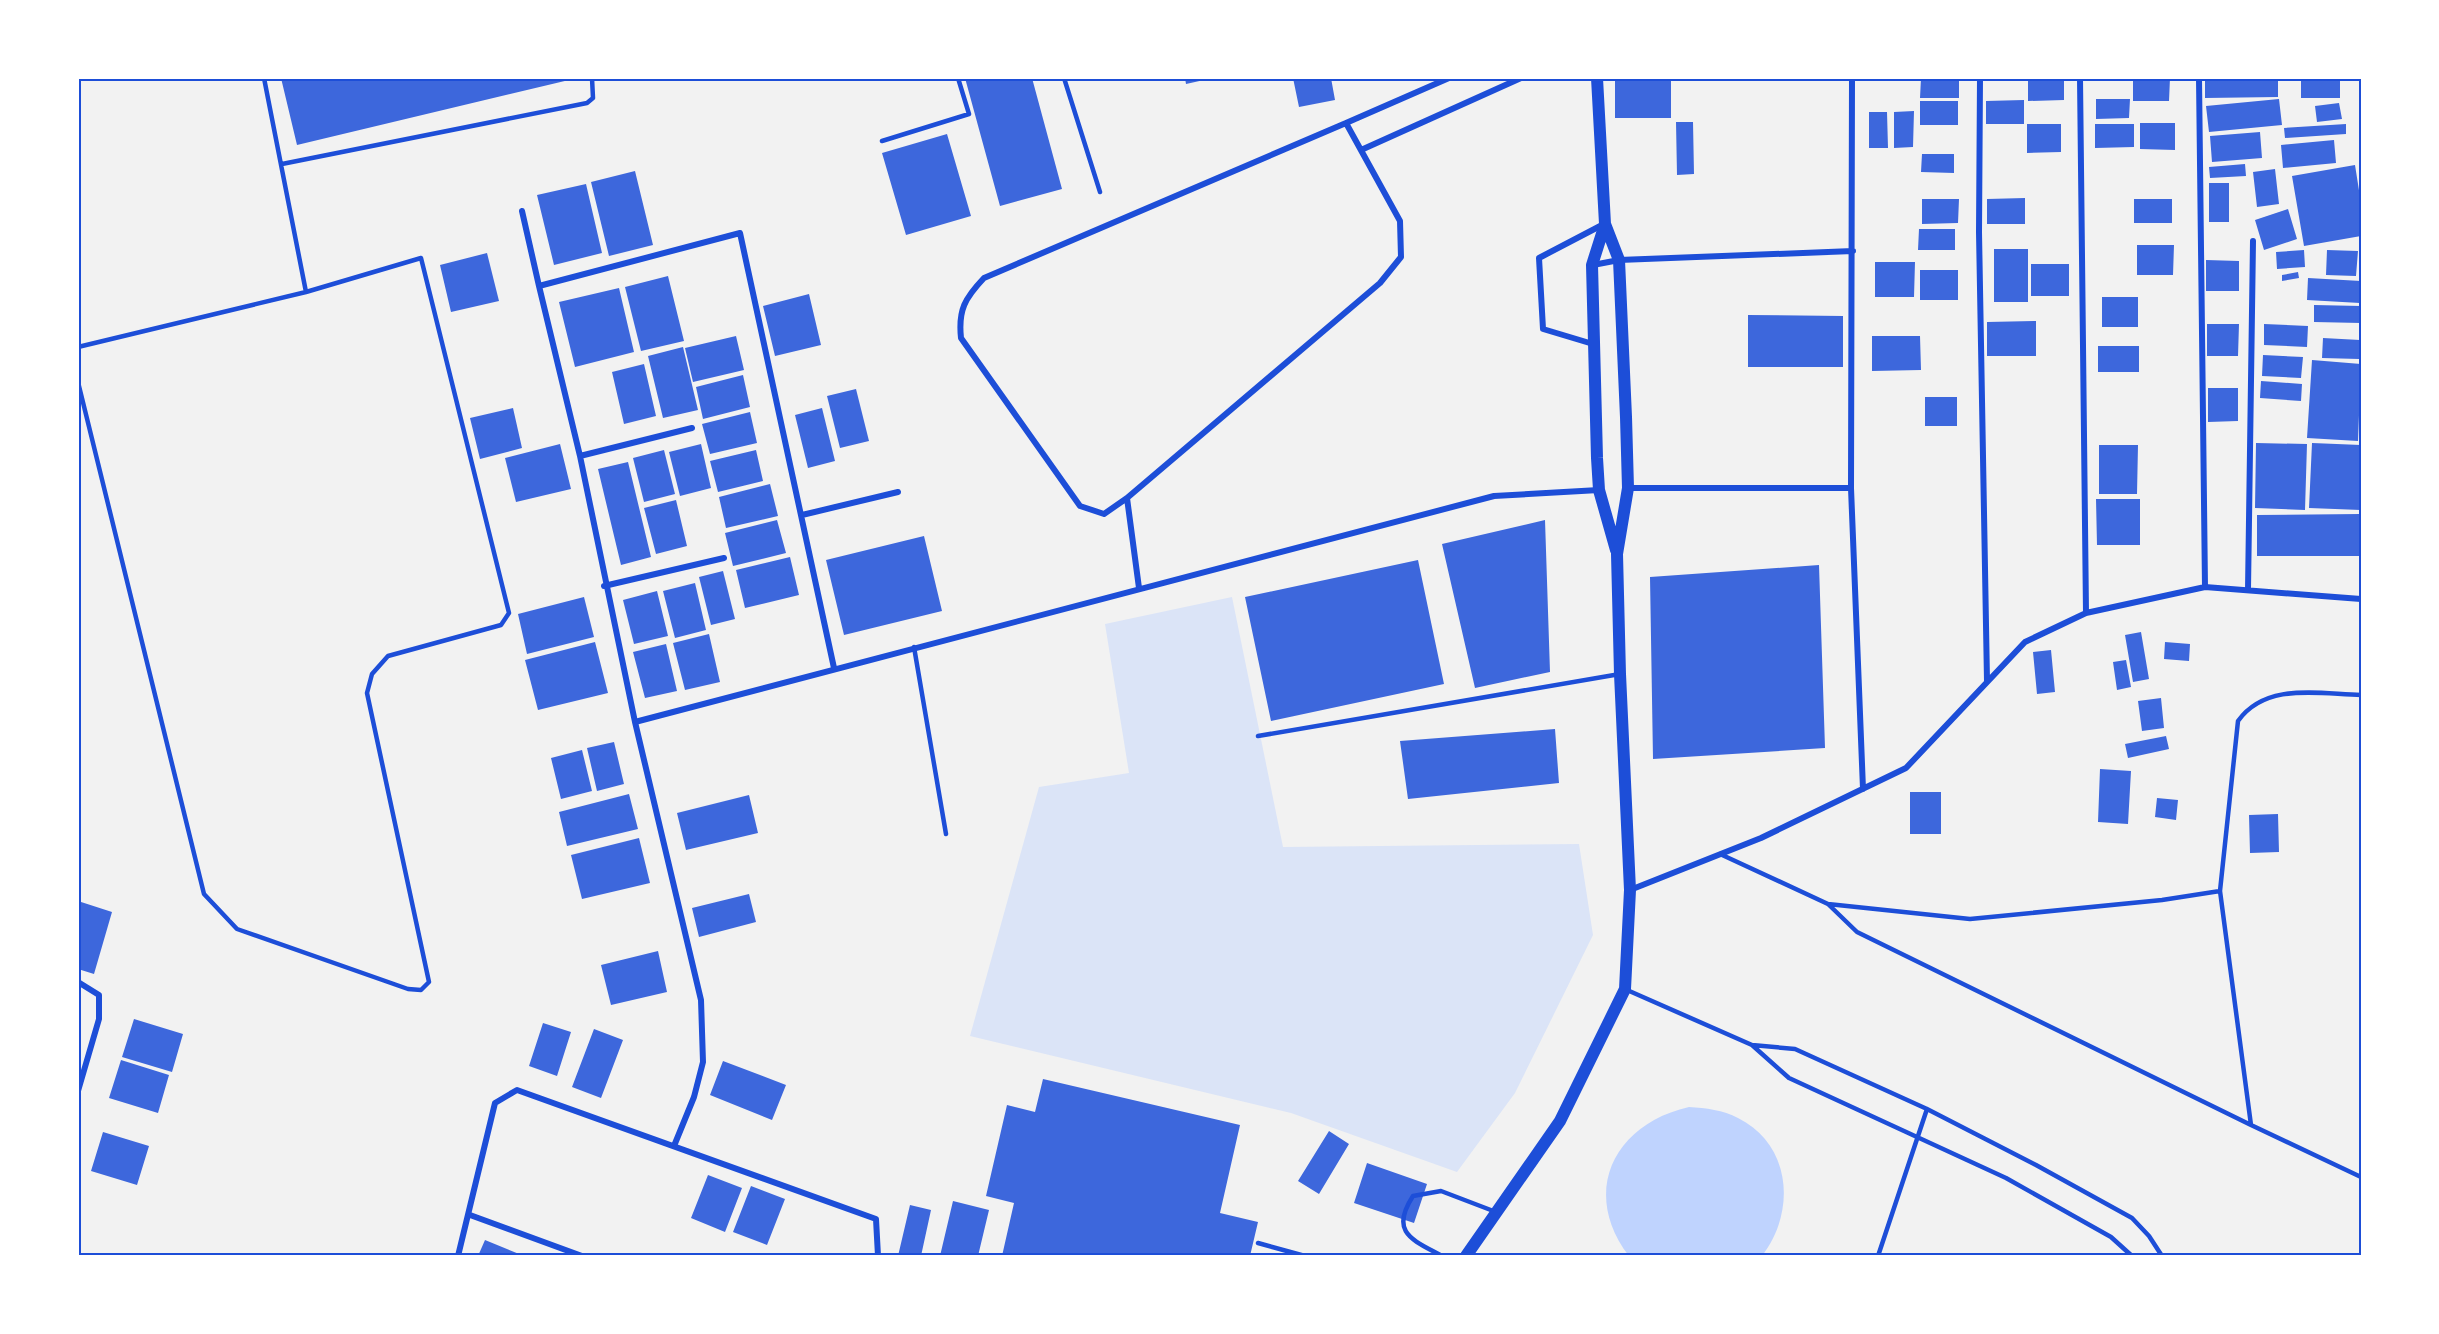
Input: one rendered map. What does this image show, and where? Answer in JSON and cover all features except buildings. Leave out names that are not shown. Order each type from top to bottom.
[{"type":"main road","points":[[1466,1256],[1560,1121],[1625,989],[1630,890],[1617,554],[1628,488],[1619,260],[1605,224],[1597,78]]},
{"type":"main road","points":[[1605,224],[1592,266],[1599,490],[1617,554]]},
{"type":"street","points":[[1346,123],[1400,221],[1401,257],[1380,283],[1127,498],[1104,514],[1080,506],[961,338],[959,320],[968,294],[984,278],[1449,78]]},
{"type":"street","points":[[1361,150],[1521,78]]},
{"type":"street","points":[[1852,78],[1851,488],[1863,789]]},
{"type":"street","points":[[1980,78],[1979,232],[1987,681]]},
{"type":"street","points":[[2080,78],[2086,613]]},
{"type":"street","points":[[2199,78],[2205,587]]},
{"type":"street","points":[[522,211],[580,456],[604,586],[634,722],[701,1000],[703,1062],[694,1097],[674,1146]]},
{"type":"street","points":[[1594,344],[1543,329],[1539,258],[1605,224]]},
{"type":"street","points":[[539,286],[740,233],[834,668]]},
{"type":"street","points":[[2248,590],[2253,241]]},
{"type":"street","points":[[1592,266],[1619,260],[1853,251]]},
{"type":"street","points":[[580,456],[692,428]]},
{"type":"street","points":[[1628,488],[1851,488]]},
{"type":"street","points":[[634,722],[1494,496],[1599,490]]},
{"type":"street","points":[[802,515],[898,492]]},
{"type":"street","points":[[1127,498],[1139,588]]},
{"type":"street","points":[[604,586],[724,558]]},
{"type":"street","points":[[1630,890],[1720,854],[1906,768],[2025,642],[2086,613],[2205,587],[2361,599]]},
{"type":"street","points":[[78,982],[99,995],[99,1018],[78,1091]]},
{"type":"street","points":[[458,1256],[470,1215],[495,1103],[517,1090],[876,1219],[878,1256]]},
{"type":"street","points":[[470,1215],[582,1256]]},
{"type":"lane","points":[[264,78],[306,292]]},
{"type":"lane","points":[[282,164],[586,103],[593,98],[592,78]]},
{"type":"lane","points":[[882,141],[969,114],[958,78]]},
{"type":"lane","points":[[1064,78],[1100,192]]},
{"type":"lane","points":[[78,347],[306,292],[421,258],[509,613],[501,625],[388,656],[372,674],[367,693],[429,982],[421,990],[408,989],[237,928],[204,894],[78,381]]},
{"type":"lane","points":[[914,647],[946,834]]},
{"type":"lane","points":[[1258,736],[1620,674]]},
{"type":"lane","points":[[2250,1125],[2220,891],[2238,721],[2245,711],[2277,693],[2361,695]]},
{"type":"lane","points":[[1720,854],[1828,904],[1970,919],[2162,900],[2220,891]]},
{"type":"lane","points":[[1828,904],[1857,932],[2361,1177]]},
{"type":"lane","points":[[1625,989],[1752,1045],[1789,1077],[2006,1178],[2111,1237],[2132,1256]]},
{"type":"lane","points":[[1752,1045],[1795,1049],[1927,1109],[2132,1218],[2149,1236],[2162,1256]]},
{"type":"lane","points":[[1878,1256],[1927,1109]]},
{"type":"lane","points":[[1442,1256],[1412,1240],[1404,1232],[1403,1220],[1413,1197],[1441,1191],[1496,1212]]},
{"type":"lane","points":[[1258,1243],[1305,1256]]},
{"type":"shaded area","points":[[1232,597],[1283,847],[1579,844],[1593,935],[1515,1093],[1457,1172],[1291,1113],[970,1036],[1039,787],[1129,773],[1105,624]]},
{"type":"water","points":[[1689,1107],[1714,1110],[1738,1118],[1756,1130],[1769,1145],[1778,1162],[1783,1181],[1784,1200],[1773,1239],[1762,1256],[1629,1256],[1614,1232],[1607,1208],[1607,1185],[1612,1164],[1624,1145],[1641,1128],[1663,1116]]}]
